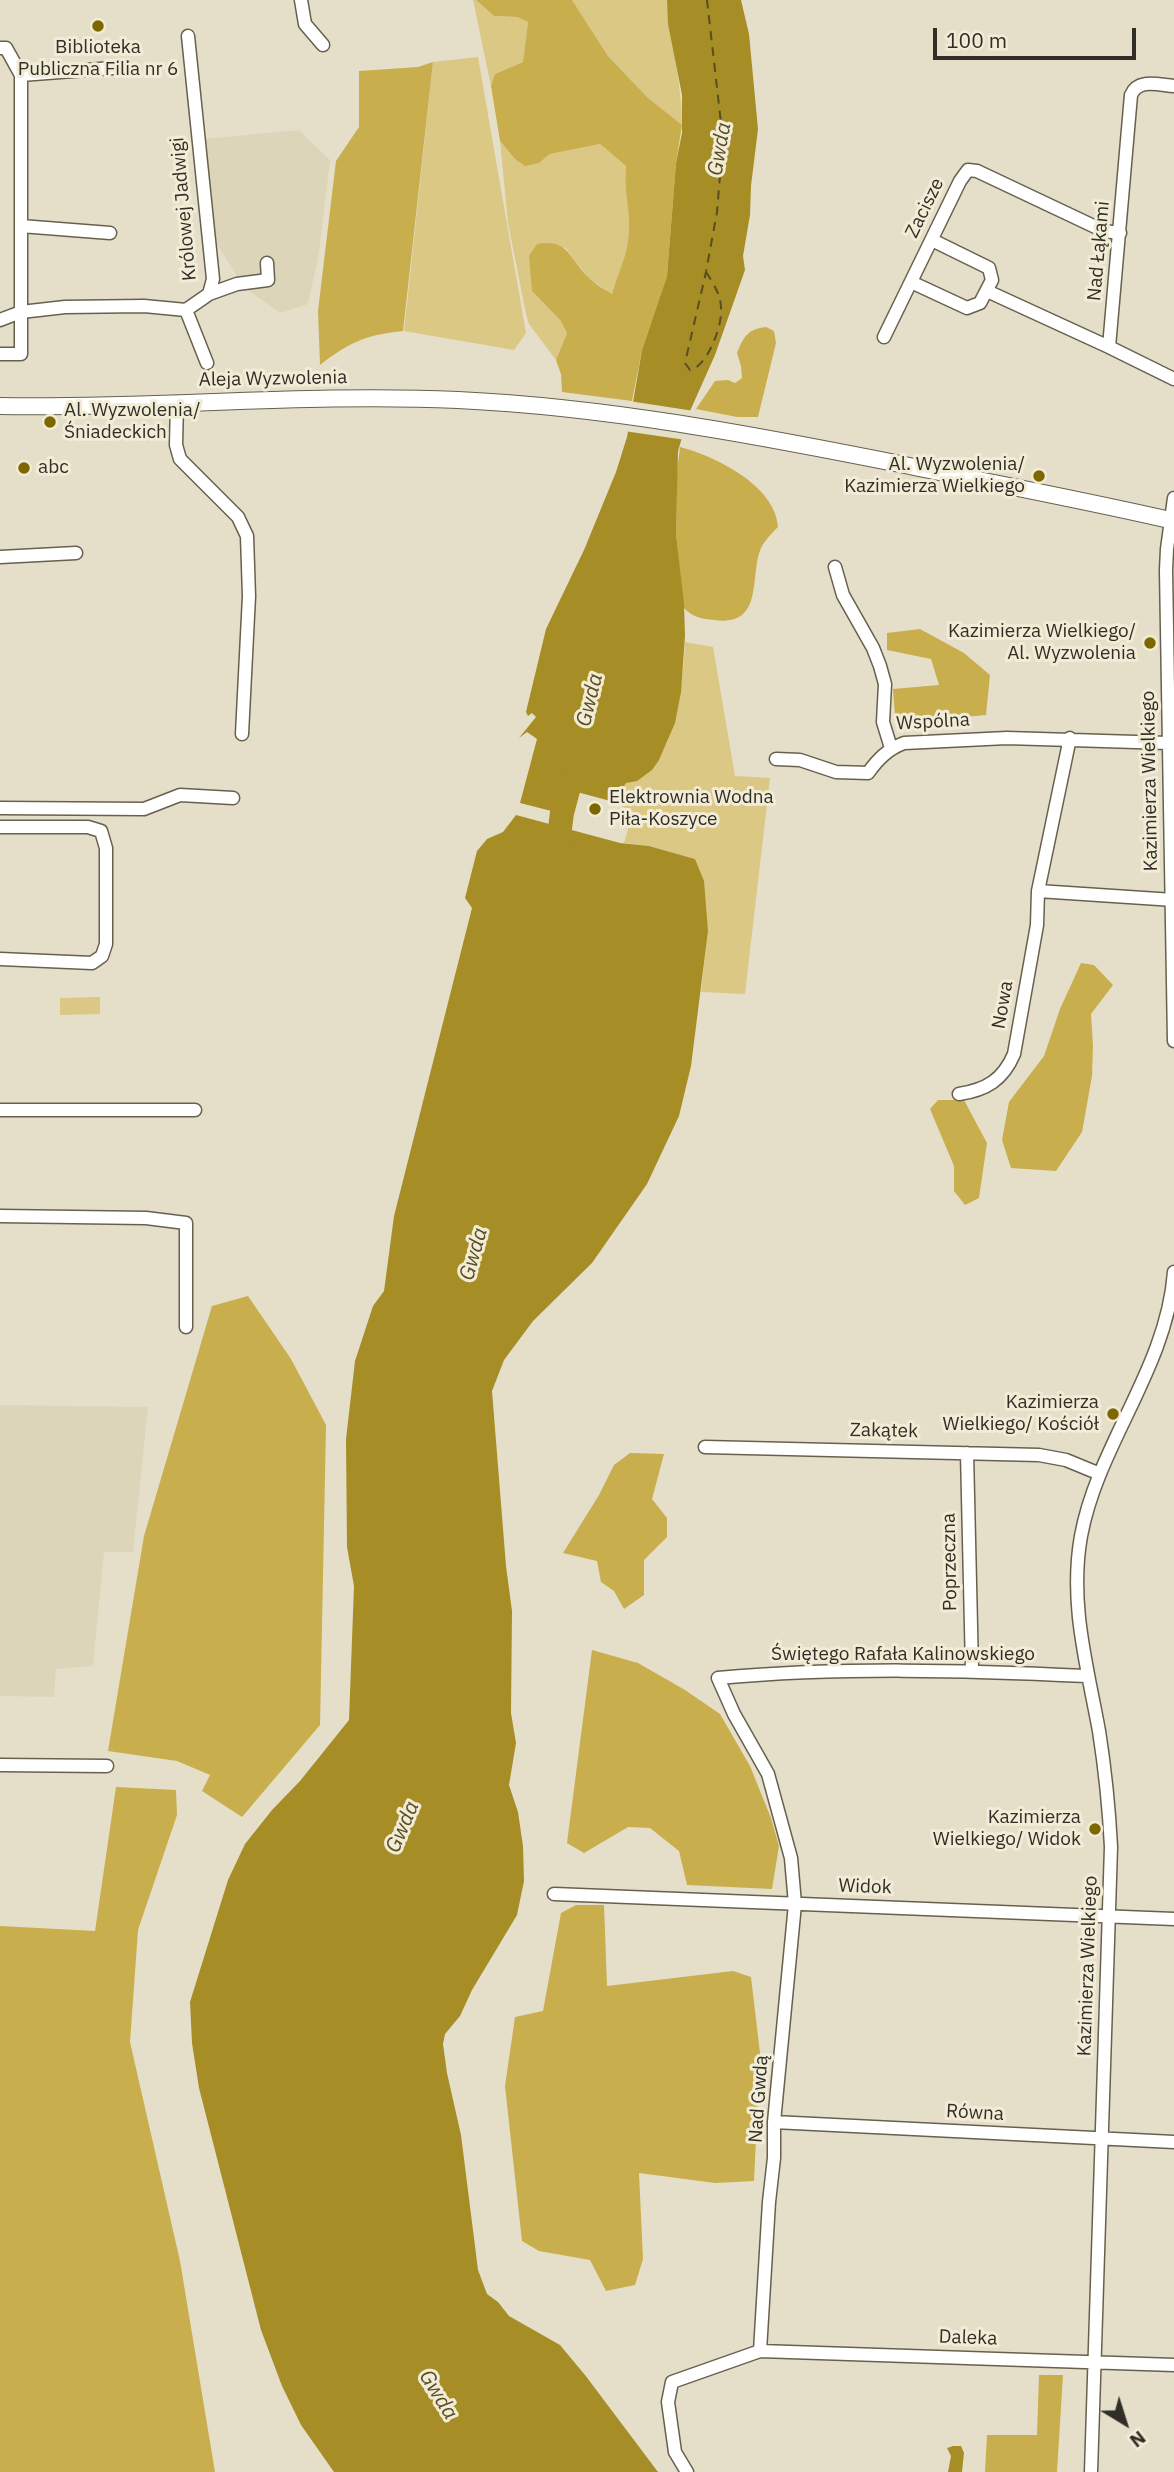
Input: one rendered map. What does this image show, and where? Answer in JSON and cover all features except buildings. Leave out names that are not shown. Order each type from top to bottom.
[{"type":"street","points":[[301,0],[305,24],[323,45]]},
{"type":"street","name":"Królowej Jadwigi","points":[[188,36],[213,279],[209,294],[187,310],[207,363]]},
{"type":"street","points":[[0,48],[6,48],[21,75],[20,354],[0,354]]},
{"type":"street","points":[[21,75],[126,67]]},
{"type":"street","name":"Nad Łąkami","points":[[1109,347],[1130,100],[1135,87],[1147,84],[1174,86]]},
{"type":"street","name":"Zacisze","points":[[884,337],[960,180],[971,169],[1104,231],[1120,233]]},
{"type":"street","points":[[20,226],[110,233]]},
{"type":"street","points":[[911,282],[967,308],[980,303],[992,280],[989,268],[932,240]]},
{"type":"street","points":[[209,294],[237,285],[268,280],[267,263]]},
{"type":"street","points":[[987,290],[1174,379]]},
{"type":"street","points":[[0,320],[21,312],[65,307],[144,306],[187,310]]},
{"type":"street","name":"Aleja Wyzwolenia","points":[[0,406],[376,398],[459,400],[547,407],[704,428],[858,456],[1172,520]]},
{"type":"street","points":[[177,402],[176,445],[180,459],[238,517],[247,536],[249,596],[242,734]]},
{"type":"street","name":"Kazimierza Wielkiego","points":[[1174,498],[1166,570],[1174,1041]]},
{"type":"street","points":[[0,557],[76,553]]},
{"type":"street","name":"Wspólna","points":[[835,567],[843,595],[873,648],[880,666],[885,684],[883,722],[891,748],[904,743],[1007,738],[1168,743]]},
{"type":"street","name":"Nowa","points":[[959,1094],[984,1088],[995,1082],[1009,1066],[1014,1054],[1037,925],[1038,891],[1070,738]]},
{"type":"street","points":[[776,759],[800,760],[835,772],[868,773],[891,748]]},
{"type":"street","points":[[0,808],[144,809],[180,795],[233,798]]},
{"type":"street","points":[[0,827],[99,829],[105,844],[106,889],[106,949],[96,961],[0,959]]},
{"type":"street","points":[[1038,891],[1173,900]]},
{"type":"street","points":[[0,1110],[194,1110]]},
{"type":"street","points":[[0,1216],[146,1218],[186,1223],[186,1327]]},
{"type":"street","name":"Kazimierza Wielkiego","points":[[1091,2472],[1111,1847],[1098,1729],[1077,1617],[1077,1578],[1084,1524],[1101,1474],[1161,1336],[1174,1272]]},
{"type":"street","name":"Zakątek","points":[[705,1447],[1054,1457],[1101,1474]]},
{"type":"street","name":"Poprzeczna","points":[[967,1453],[972,1670]]},
{"type":"street","name":"Świętego Rafała Kalinowskiego","points":[[718,1678],[790,1671],[972,1670],[1087,1676]]},
{"type":"street","name":"Nad Gwdą","points":[[718,1678],[734,1714],[768,1774],[791,1858],[795,1904],[774,2122],[774,2158],[760,2351]]},
{"type":"street","points":[[0,1765],[107,1766]]},
{"type":"street","name":"Widok","points":[[554,1894],[1174,1919]]},
{"type":"street","name":"Równa","points":[[774,2122],[1174,2142]]},
{"type":"street","points":[[687,2472],[675,2452],[668,2402],[672,2382],[760,2351]]},
{"type":"street","name":"Daleka","points":[[760,2351],[1174,2365]]},
{"type":"shaded area","points":[[473,0],[494,16],[517,17],[528,22],[523,62],[495,74],[491,86]]},
{"type":"shaded area","points":[[476,0],[572,0],[608,56],[647,97],[682,125],[676,163],[667,276],[642,350],[632,401],[562,392],[561,374],[556,360],[567,333],[560,320],[532,291],[529,256],[537,244],[548,243],[563,247],[591,280],[612,294],[628,240],[626,166],[600,144],[550,154],[539,163],[525,166],[515,159],[500,141],[491,86],[495,74],[523,62],[528,22],[517,17],[494,16]]},
{"type":"shaded area","points":[[572,0],[667,0],[682,125],[647,97],[608,56]]},
{"type":"shaded area","points":[[478,57],[526,333],[514,350],[404,331],[433,62]]},
{"type":"shaded area","points":[[433,62],[403,331],[358,341],[320,365],[318,311],[336,161],[359,127],[359,71],[418,67]]},
{"type":"shaded area","points":[[299,130],[330,160],[319,253],[308,304],[280,313],[245,288],[217,245],[203,139]]},
{"type":"shaded area","points":[[500,141],[515,159],[539,163],[550,154],[600,144],[626,166],[628,240],[612,294],[588,278],[565,247],[532,291],[560,320],[567,333],[556,360],[529,324],[526,314],[508,223]]},
{"type":"shaded area","points":[[766,327],[774,331],[776,343],[758,417],[737,417],[696,409],[715,381],[728,380],[735,383],[742,378],[737,353],[751,332]]},
{"type":"shaded area","points":[[680,447],[726,465],[741,475],[767,498],[775,512],[778,527],[761,548],[748,608],[741,616],[730,620],[701,618],[690,614],[684,608],[676,534]]},
{"type":"shaded area","points":[[920,629],[964,653],[990,675],[986,715],[941,719],[895,716],[893,689],[939,685],[931,659],[887,650],[887,633]]},
{"type":"shaded area","points":[[685,642],[713,647],[735,776],[770,778],[745,994],[701,992],[708,931],[695,859],[649,846],[624,843],[633,812],[614,802],[626,783],[643,776],[656,763],[666,745],[678,702]]},
{"type":"shaded area","points":[[1081,963],[1094,965],[1113,985],[1091,1014],[1092,1076],[1082,1132],[1056,1171],[1011,1168],[1002,1140],[1009,1102],[1044,1056],[1060,1009]]},
{"type":"shaded area","points":[[100,997],[100,1014],[60,1015],[60,998]]},
{"type":"shaded area","points":[[938,1100],[964,1100],[987,1143],[979,1198],[965,1205],[954,1191],[954,1166],[930,1109]]},
{"type":"shaded area","points":[[248,1296],[291,1359],[326,1425],[320,1725],[242,1817],[202,1791],[210,1775],[177,1761],[108,1751],[144,1536],[212,1306]]},
{"type":"shaded area","points":[[0,1405],[148,1407],[133,1552],[104,1552],[93,1666],[56,1669],[54,1697],[0,1696]]},
{"type":"shaded area","points":[[630,1453],[664,1454],[652,1499],[667,1518],[667,1537],[644,1560],[644,1595],[624,1609],[614,1591],[601,1582],[597,1561],[563,1553],[614,1465]]},
{"type":"shaded area","points":[[592,1650],[638,1663],[720,1714],[750,1766],[771,1818],[779,1846],[772,1889],[687,1885],[679,1851],[650,1828],[628,1827],[584,1853],[567,1843]]},
{"type":"shaded area","points":[[116,1787],[176,1790],[177,1815],[138,1930],[130,2042],[180,2261],[215,2472],[0,2472],[0,1926],[95,1931]]},
{"type":"shaded area","points":[[576,1905],[604,1905],[607,1986],[733,1971],[751,1977],[760,2053],[754,2181],[715,2183],[639,2173],[643,2259],[635,2285],[606,2291],[590,2260],[539,2251],[522,2241],[505,2086],[515,2017],[543,2011],[561,1913]]},
{"type":"shaded area","points":[[1039,2375],[1063,2375],[1057,2472],[985,2472],[987,2435],[1037,2435]]},
{"type":"water","points":[[667,0],[741,0],[749,34],[758,129],[750,215],[743,256],[745,270],[715,355],[690,411],[678,451],[676,534],[685,636],[681,692],[675,723],[652,770],[637,781],[626,783],[614,802],[577,792],[571,816],[520,803],[537,739],[527,732],[519,738],[536,717],[532,713],[528,716],[526,712],[546,629],[584,550],[616,472],[627,437],[642,350],[667,276],[676,163],[682,133],[682,95],[668,24]]},
{"type":"water","points":[[516,815],[620,843],[649,846],[695,859],[704,881],[708,931],[691,1066],[679,1116],[647,1184],[592,1263],[533,1321],[504,1360],[492,1391],[512,1611],[511,1713],[516,1743],[509,1785],[518,1812],[524,1881],[517,1915],[472,1990],[460,2016],[445,2034],[443,2044],[461,2135],[478,2270],[487,2294],[498,2302],[509,2316],[560,2345],[658,2472],[334,2472],[301,2425],[282,2386],[261,2330],[199,2088],[192,2043],[190,2002],[228,1880],[245,1844],[349,1720],[354,1586],[347,1547],[346,1439],[355,1361],[373,1306],[384,1291],[394,1216],[472,908],[465,898],[477,851],[487,839],[503,832]]},
{"type":"water","points":[[961,2446],[964,2453],[962,2472],[948,2472],[951,2456],[947,2448]]},
{"type":"pier","points":[[629,401],[694,411],[686,440],[624,431]]},
{"type":"waterway","name":"Gwda","points":[[556,858],[562,813],[570,783]]},
{"type":"ferry route","points":[[706,272],[718,294],[721,315],[717,334],[708,354],[690,370],[685,363],[717,212],[721,163],[721,123],[707,0]]},
{"type":"place","name":"Biblioteka Publiczna Filia nr 6","points":[[98,26]]},
{"type":"place","name":"Al. Wyzwolenia/ Śniadeckich","points":[[50,422]]},
{"type":"place","name":"abc","points":[[24,468]]},
{"type":"place","name":"Al. Wyzwolenia/ Kazimierza Wielkiego","points":[[1039,476]]},
{"type":"place","name":"Kazimierza Wielkiego/ Al. Wyzwolenia","points":[[1150,643]]},
{"type":"place","name":"Elektrownia Wodna Piła-Koszyce","points":[[595,809]]},
{"type":"place","name":"Kazimierza Wielkiego/ Kościół","points":[[1113,1414]]},
{"type":"place","name":"Kazimierza Wielkiego/ Widok","points":[[1095,1829]]}]
